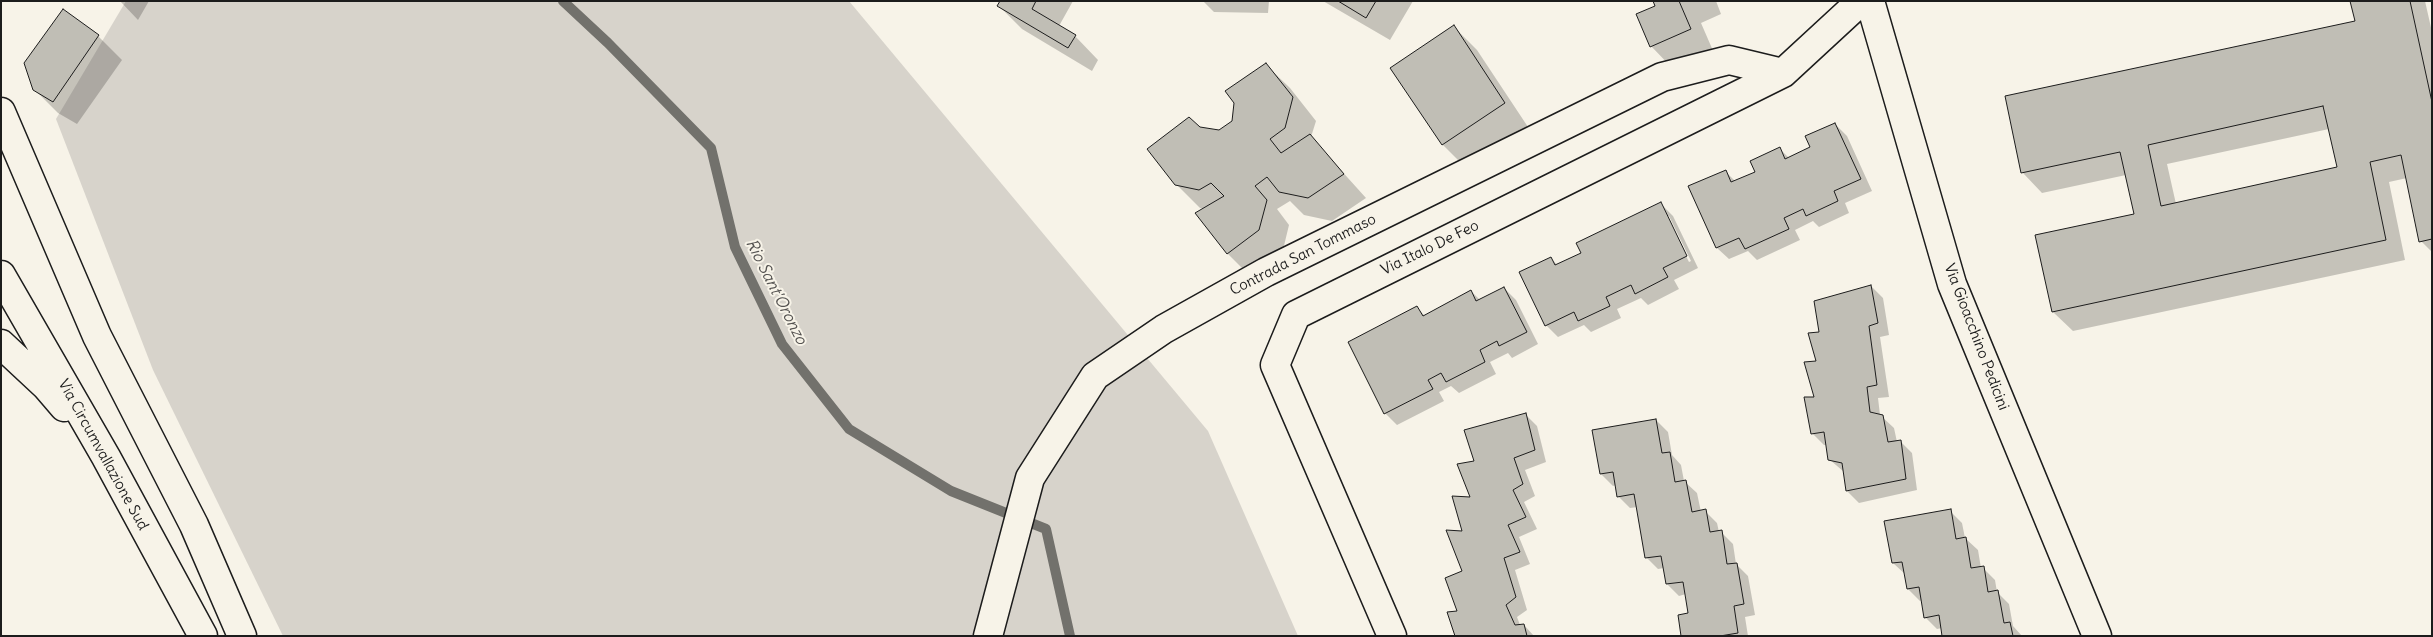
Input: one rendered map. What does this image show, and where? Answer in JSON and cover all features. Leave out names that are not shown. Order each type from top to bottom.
[{"type":"street","name":"Via Italo De Feo","points":[[1392,636],[1275,365],[1296,314],[1783,73],[1861,1]]},
{"type":"street","name":"Via Gioacchino Pedicini","points":[[1870,1],[1952,284],[2098,636]]},
{"type":"street","name":"Contrada San Tommaso","points":[[988,636],[1030,478],[1095,376],[1164,328],[1266,272],[1662,77],[1729,60],[1783,73]]},
{"type":"street","points":[[1,112],[97,336],[194,525],[242,636]]},
{"type":"street","name":"Via Circumvallazione Sud","points":[[1,276],[106,457],[203,636]]},
{"type":"street","points":[[1,344],[46,386],[106,457]]},
{"type":"shaded area","points":[[126,1],[849,1],[1208,431],[1298,636],[283,636],[153,370],[56,119]]},
{"type":"building","points":[[1000,1],[1036,1],[1032,9],[1076,35],[1068,48],[997,6]]},
{"type":"building","points":[[1338,1],[1376,1],[1366,18]]},
{"type":"building","points":[[1653,1],[1679,1],[1691,29],[1650,47],[1636,14],[1655,6]]},
{"type":"building","points":[[2350,1],[2410,1],[2432,102],[2432,239],[2419,242],[2401,155],[2370,162],[2386,240],[2052,312],[2035,235],[2134,214],[2120,152],[2021,173],[2005,96],[2355,21]],"holes":[[[2323,106],[2337,167],[2161,206],[2148,145]]]},
{"type":"building","points":[[63,9],[99,35],[53,102],[33,90],[24,63]]},
{"type":"building","points":[[1454,25],[1505,103],[1442,145],[1390,68]]},
{"type":"building","points":[[1266,63],[1293,97],[1285,128],[1270,139],[1281,153],[1310,134],[1344,174],[1308,198],[1279,192],[1267,177],[1255,186],[1267,200],[1259,230],[1227,254],[1195,213],[1224,196],[1211,183],[1199,190],[1175,185],[1147,149],[1189,117],[1200,127],[1219,130],[1232,121],[1234,103],[1225,91]]},
{"type":"building","points":[[1835,123],[1861,179],[1834,191],[1838,201],[1806,216],[1803,209],[1784,218],[1789,229],[1745,249],[1739,238],[1716,248],[1688,186],[1726,170],[1731,182],[1755,172],[1750,161],[1780,147],[1785,159],[1810,147],[1805,136]]},
{"type":"building","points":[[1661,202],[1687,256],[1663,268],[1668,277],[1635,294],[1631,285],[1606,297],[1610,306],[1578,321],[1574,312],[1545,326],[1519,272],[1551,257],[1555,265],[1581,253],[1576,243]]},
{"type":"building","points":[[1871,285],[1878,323],[1869,326],[1877,385],[1867,387],[1870,412],[1883,415],[1888,442],[1901,440],[1906,479],[1846,491],[1842,463],[1828,460],[1824,432],[1811,434],[1804,397],[1814,397],[1804,362],[1816,361],[1808,333],[1819,332],[1814,301]]},
{"type":"building","points":[[1504,287],[1527,332],[1499,346],[1497,341],[1480,350],[1485,362],[1446,382],[1441,373],[1428,380],[1433,389],[1384,414],[1348,342],[1417,306],[1423,316],[1471,290],[1476,301]]},
{"type":"building","points":[[1526,413],[1535,450],[1514,458],[1523,484],[1513,490],[1526,517],[1508,525],[1520,552],[1504,558],[1516,597],[1506,605],[1515,625],[1524,624],[1527,636],[1455,636],[1447,612],[1457,611],[1445,578],[1462,571],[1446,530],[1462,531],[1452,496],[1470,497],[1457,464],[1474,461],[1464,430]]},
{"type":"building","points":[[1656,419],[1662,453],[1670,452],[1675,482],[1686,480],[1692,512],[1706,509],[1710,532],[1722,530],[1727,564],[1737,563],[1744,604],[1734,606],[1738,633],[1720,636],[1681,636],[1678,615],[1688,613],[1683,582],[1666,584],[1661,556],[1645,558],[1634,494],[1617,497],[1613,472],[1600,474],[1592,430]]},
{"type":"building","points":[[1951,509],[1956,539],[1966,537],[1971,568],[1984,566],[1988,592],[1998,590],[2004,623],[2010,622],[2013,636],[1942,636],[1939,615],[1924,618],[1919,587],[1907,589],[1902,562],[1892,563],[1884,521]]},
{"type":"waterway","name":"Rio Sant'Oronzo","points":[[563,1],[608,43],[711,148],[735,247],[782,344],[849,429],[951,491],[1046,529],[1070,636]]}]
